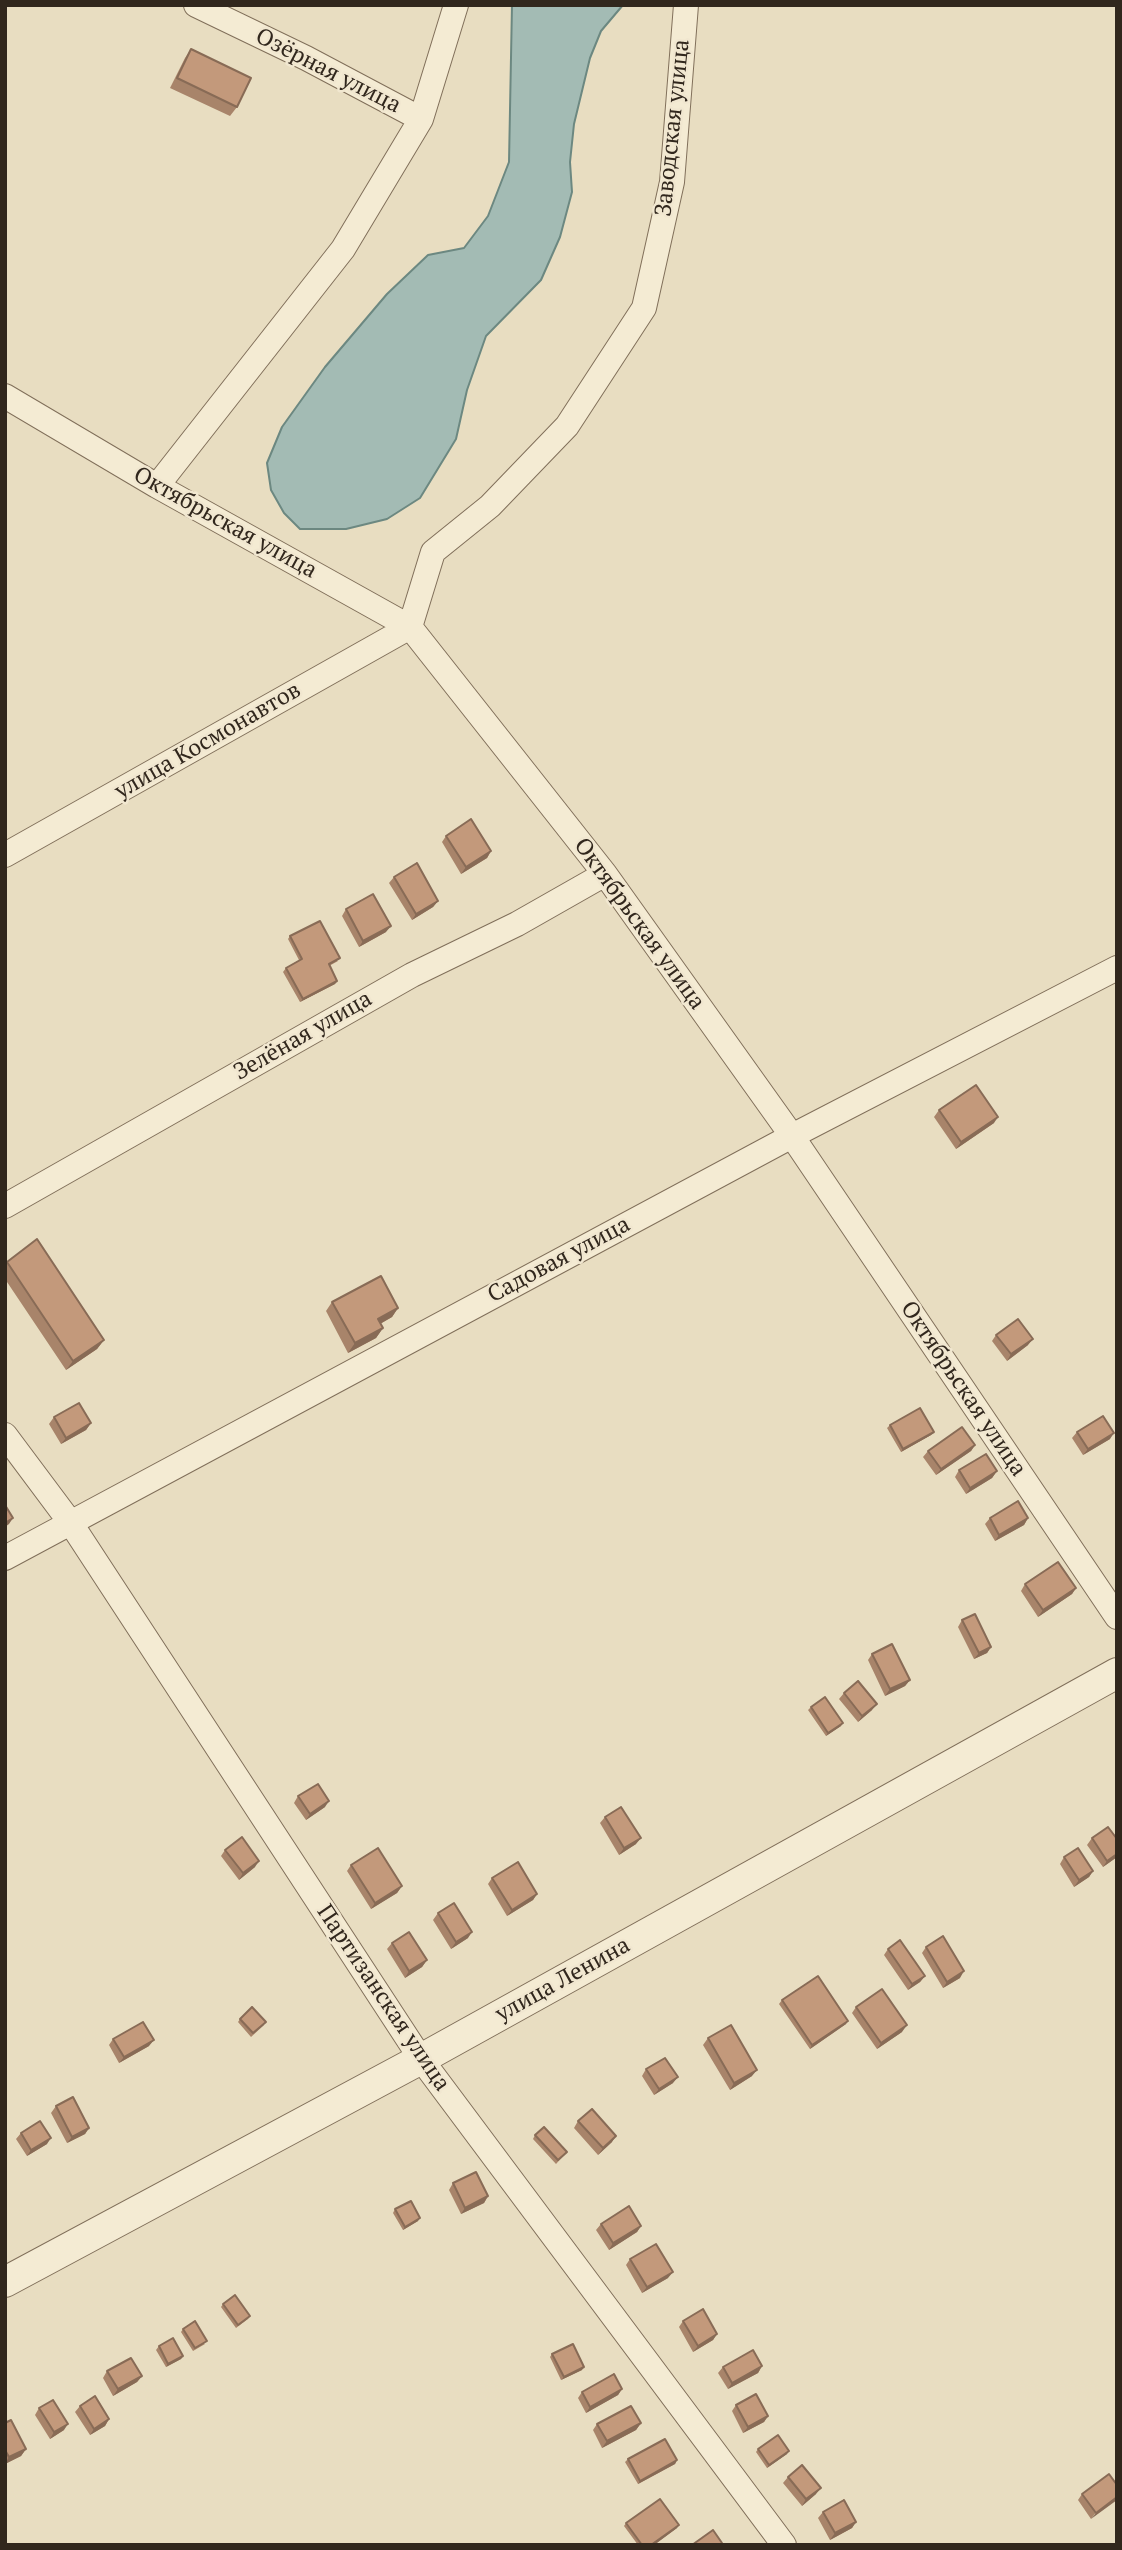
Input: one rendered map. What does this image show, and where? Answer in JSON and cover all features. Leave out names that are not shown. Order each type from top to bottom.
[{"type":"street","name":"Озёрная улица","points":[[197,5],[306,58],[421,119]]},
{"type":"street","points":[[158,486],[343,249],[421,119],[456,5]]},
{"type":"street","name":"Заводская улица","points":[[410,626],[433,552],[490,506],[567,426],[643,308],[671,182],[686,5]]},
{"type":"street","name":"Октябрьская улица","points":[[5,396],[158,486],[410,626],[605,874],[792,1136],[1117,1617]]},
{"type":"street","name":"улица Космонавтов","points":[[5,855],[410,626]]},
{"type":"street","name":"Зелёная улица","points":[[5,1206],[412,975],[517,924],[605,874]]},
{"type":"street","name":"Садовая улица","points":[[5,1558],[792,1136],[1117,968]]},
{"type":"street","name":"Партизанская улица","points":[[5,1435],[70,1522],[421,2059],[784,2545]]},
{"type":"street","name":"улица Ленина","points":[[5,2282],[421,2059],[1117,1673]]},
{"type":"water","points":[[512,5],[623,5],[601,31],[590,58],[574,124],[570,162],[572,192],[560,237],[541,280],[486,336],[467,390],[456,439],[420,498],[387,519],[346,529],[300,529],[284,513],[271,490],[267,463],[282,427],[325,367],[387,294],[428,255],[464,248],[488,216],[509,162]]},
{"type":"building","points":[[191,49],[251,78],[237,107],[177,78]]},
{"type":"building","points":[[471,819],[491,851],[466,867],[446,836]]},
{"type":"building","points":[[417,863],[438,901],[416,914],[394,877]]},
{"type":"building","points":[[373,894],[391,926],[363,941],[346,909]]},
{"type":"building","points":[[320,921],[340,958],[329,964],[337,981],[303,999],[286,968],[302,959],[290,936]]},
{"type":"building","points":[[976,1085],[998,1117],[961,1142],[939,1110]]},
{"type":"building","points":[[37,1239],[104,1340],[73,1361],[7,1262]]},
{"type":"building","points":[[381,1276],[398,1308],[378,1319],[383,1328],[355,1343],[332,1302]]},
{"type":"building","points":[[1018,1319],[1033,1339],[1011,1354],[996,1335]]},
{"type":"building","points":[[79,1403],[91,1423],[66,1438],[54,1417]]},
{"type":"building","points":[[920,1408],[934,1432],[903,1449],[890,1425]]},
{"type":"building","points":[[1103,1416],[1114,1433],[1088,1449],[1077,1432]]},
{"type":"building","points":[[962,1427],[975,1445],[941,1469],[928,1451]]},
{"type":"building","points":[[986,1454],[997,1471],[970,1488],[959,1470]]},
{"type":"building","points":[[1018,1501],[1028,1518],[999,1535],[990,1518]]},
{"type":"building","points":[[5,1505],[13,1518],[5,1523]]},
{"type":"building","points":[[1058,1562],[1076,1588],[1043,1610],[1025,1584]]},
{"type":"building","points":[[975,1614],[991,1647],[979,1653],[962,1620]]},
{"type":"building","points":[[892,1644],[910,1680],[890,1689],[872,1654]]},
{"type":"building","points":[[858,1681],[877,1704],[862,1716],[844,1693]]},
{"type":"building","points":[[825,1697],[843,1723],[828,1733],[811,1707]]},
{"type":"building","points":[[318,1784],[329,1801],[310,1814],[298,1796]]},
{"type":"building","points":[[621,1807],[641,1838],[624,1848],[605,1817]]},
{"type":"building","points":[[1108,1827],[1117,1839],[1117,1854],[1107,1861],[1092,1838]]},
{"type":"building","points":[[242,1837],[259,1861],[243,1873],[225,1850]]},
{"type":"building","points":[[378,1848],[402,1886],[375,1903],[351,1865]]},
{"type":"building","points":[[1078,1848],[1093,1871],[1079,1880],[1064,1857]]},
{"type":"building","points":[[518,1862],[537,1894],[512,1910],[492,1878]]},
{"type":"building","points":[[454,1903],[472,1932],[456,1942],[438,1913]]},
{"type":"building","points":[[409,1932],[427,1960],[409,1971],[392,1943]]},
{"type":"building","points":[[943,1936],[964,1971],[947,1982],[926,1947]]},
{"type":"building","points":[[900,1940],[925,1976],[912,1984],[888,1949]]},
{"type":"building","points":[[818,1976],[848,2021],[812,2045],[782,2000]]},
{"type":"building","points":[[882,1989],[907,2025],[881,2043],[856,2007]]},
{"type":"building","points":[[252,2007],[266,2022],[253,2033],[240,2019]]},
{"type":"building","points":[[143,2022],[154,2040],[124,2057],[113,2039]]},
{"type":"building","points":[[731,2025],[757,2070],[734,2083],[708,2038]]},
{"type":"building","points":[[665,2058],[678,2077],[659,2089],[646,2069]]},
{"type":"building","points":[[73,2097],[89,2128],[72,2137],[56,2106]]},
{"type":"building","points":[[592,2109],[616,2136],[603,2148],[578,2121]]},
{"type":"building","points":[[40,2121],[51,2138],[31,2150],[21,2133]]},
{"type":"building","points":[[544,2127],[567,2152],[558,2160],[535,2135]]},
{"type":"building","points":[[476,2172],[488,2196],[465,2208],[453,2183]]},
{"type":"building","points":[[411,2201],[420,2218],[405,2227],[395,2209]]},
{"type":"building","points":[[629,2206],[641,2226],[613,2243],[601,2224]]},
{"type":"building","points":[[656,2244],[673,2272],[647,2287],[630,2259]]},
{"type":"building","points":[[235,2295],[250,2316],[238,2325],[223,2304]]},
{"type":"building","points":[[703,2309],[717,2334],[698,2346],[683,2321]]},
{"type":"building","points":[[195,2321],[207,2341],[195,2348],[183,2329]]},
{"type":"building","points":[[173,2338],[183,2356],[168,2364],[159,2346]]},
{"type":"building","points":[[573,2344],[584,2367],[564,2377],[552,2354]]},
{"type":"building","points":[[753,2350],[762,2366],[732,2383],[723,2367]]},
{"type":"building","points":[[131,2358],[142,2376],[118,2389],[107,2371]]},
{"type":"building","points":[[614,2374],[622,2389],[590,2407],[582,2392]]},
{"type":"building","points":[[756,2394],[768,2416],[748,2427],[736,2405]]},
{"type":"building","points":[[95,2396],[109,2419],[94,2429],[80,2406]]},
{"type":"building","points":[[53,2400],[68,2424],[54,2432],[39,2408]]},
{"type":"building","points":[[631,2406],[641,2423],[607,2441],[597,2424]]},
{"type":"building","points":[[11,2420],[26,2449],[9,2457],[5,2450],[5,2423]]},
{"type":"building","points":[[778,2435],[789,2451],[769,2465],[758,2449]]},
{"type":"building","points":[[665,2439],[677,2460],[640,2481],[628,2459]]},
{"type":"building","points":[[802,2465],[821,2488],[806,2499],[788,2477]]},
{"type":"building","points":[[1109,2474],[1117,2485],[1117,2497],[1096,2513],[1082,2494]]},
{"type":"building","points":[[660,2499],[679,2525],[651,2545],[642,2545],[626,2523]]},
{"type":"building","points":[[844,2500],[856,2522],[835,2533],[823,2512]]},
{"type":"building","points":[[713,2530],[722,2543],[720,2545],[692,2545]]}]
